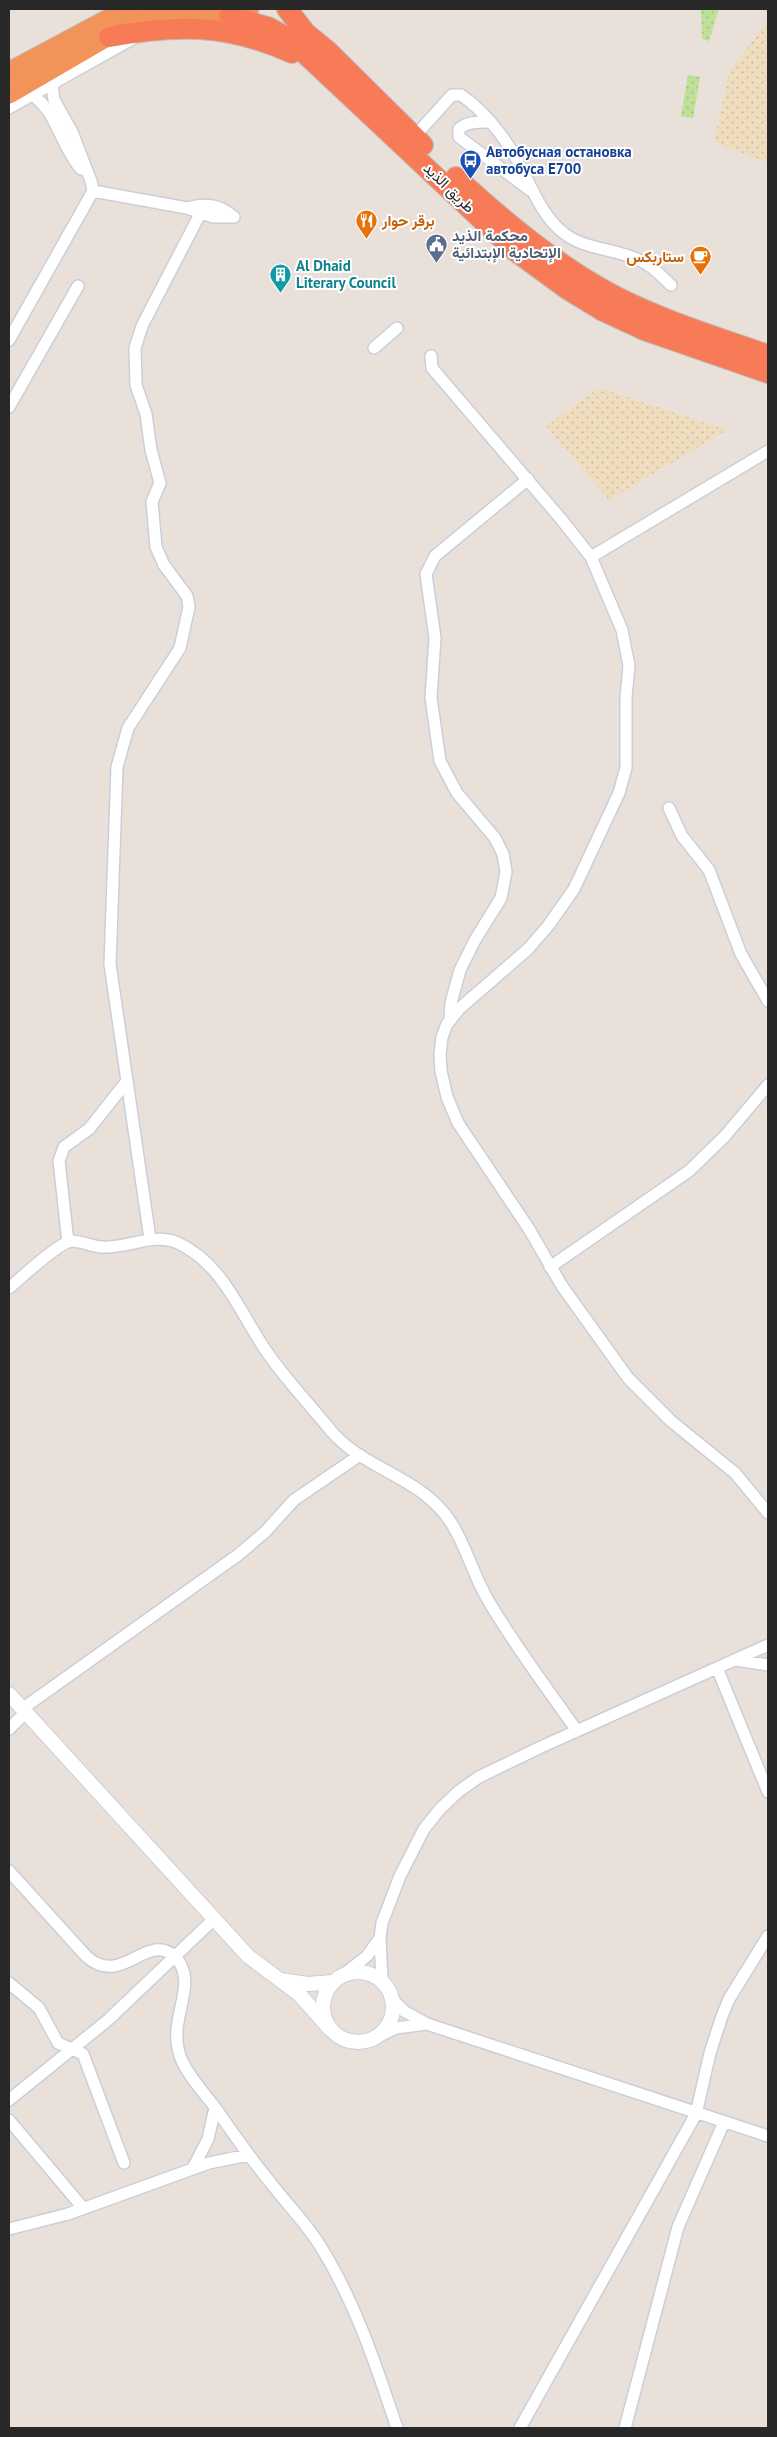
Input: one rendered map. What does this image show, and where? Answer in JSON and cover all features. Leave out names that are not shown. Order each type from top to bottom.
[{"type":"highway","points":[[9,94],[110,30],[127,9]]},
{"type":"highway","points":[[9,72],[153,14],[200,11],[228,16],[249,9]]},
{"type":"highway","name":"طريق الذيد","points":[[287,9],[306,33],[329,52],[472,192],[515,228],[577,274],[615,296],[656,315],[768,355]]},
{"type":"highway","points":[[300,9],[311,30],[329,52]]},
{"type":"highway","name":"طريق الذيد","points":[[228,16],[268,27],[288,38],[514,251],[567,288],[603,310],[644,330],[768,373]]},
{"type":"highway","points":[[110,30],[148,31],[170,28],[220,30],[244,35],[293,54],[329,76]]},
{"type":"street","points":[[9,108],[52,84],[110,30]]},
{"type":"street","points":[[9,340],[93,191],[91,181],[86,173],[72,158],[53,110],[52,84]]},
{"type":"street","points":[[414,137],[452,95],[456,94],[465,97],[491,122],[517,159],[531,190],[554,224],[569,237],[586,245],[642,261],[656,270],[670,285]]},
{"type":"street","points":[[32,95],[53,110]]},
{"type":"street","points":[[491,122],[476,122],[463,125],[459,129],[459,137],[531,190]]},
{"type":"street","points":[[93,191],[187,208],[200,214],[214,217],[234,217],[223,209],[212,205],[187,208]]},
{"type":"street","points":[[150,1239],[110,964],[117,767],[128,728],[178,653],[189,607],[187,596],[159,556],[154,537],[152,502],[160,484],[151,450],[146,414],[136,385],[136,344],[142,326],[200,214]]},
{"type":"street","points":[[9,407],[78,286]]},
{"type":"street","points":[[374,348],[397,328]]},
{"type":"street","points":[[430,356],[432,368],[528,479],[591,557],[619,622],[628,653],[626,762],[623,784],[576,884],[548,926],[528,949],[460,1008],[450,1021],[442,1037],[440,1060],[444,1087],[450,1106],[464,1132],[529,1228],[550,1267],[585,1321],[635,1387],[683,1431],[736,1473],[768,1513]]},
{"type":"street","points":[[591,557],[768,451]]},
{"type":"street","points":[[450,1021],[451,1003],[460,970],[475,940],[501,898],[506,872],[503,854],[495,838],[453,788],[440,761],[431,698],[435,638],[426,574],[435,556],[528,479]]},
{"type":"street","points":[[669,808],[682,836],[709,870],[741,954],[768,1001]]},
{"type":"street","points":[[68,1242],[59,1161],[61,1152],[70,1142],[89,1128],[127,1081]]},
{"type":"street","points":[[550,1267],[689,1171],[724,1136],[768,1085]]},
{"type":"street","points":[[9,1288],[68,1242],[112,1248],[161,1238],[179,1244],[208,1266],[236,1300],[263,1346],[338,1438],[360,1455],[404,1480],[442,1510],[458,1534],[487,1600],[577,1731]]},
{"type":"street","points":[[9,1729],[23,1711],[238,1555],[261,1536],[294,1500],[360,1455]]},
{"type":"street","points":[[768,1645],[479,1777],[440,1809],[424,1829],[400,1876],[382,1923],[380,1938],[382,1981],[393,2000],[404,2011],[427,2024],[696,2114],[768,2136]]},
{"type":"street","points":[[736,1660],[768,1665]]},
{"type":"street","points":[[718,1668],[768,1792]]},
{"type":"street","points":[[9,1694],[248,1956],[309,2004],[330,2030],[348,2042],[369,2041],[396,2028],[427,2024]]},
{"type":"street","points":[[9,1871],[96,1965],[112,1967],[152,1951],[168,1952],[174,1956],[182,1969],[184,1983],[177,2023],[178,2049],[185,2066],[248,2155],[319,2244],[347,2296],[371,2350],[397,2428]]},
{"type":"street","points":[[9,2100],[108,2020],[214,1919]]},
{"type":"street","points":[[520,2428],[696,2114],[710,2053],[722,2016],[729,1999],[768,1936]]},
{"type":"street","points":[[330,2030],[324,2018],[322,2005],[325,1993],[338,1979],[359,1964],[380,1938]]},
{"type":"street","points":[[279,1980],[308,1984],[338,1979],[363,1972],[382,1981]]},
{"type":"street","points":[[9,1983],[39,2008],[54,2038],[64,2047],[81,2052],[84,2056],[124,2163]]},
{"type":"street","points":[[379,2036],[390,2024],[394,2008],[393,2000]]},
{"type":"street","points":[[194,2168],[208,2139],[215,2108]]},
{"type":"street","points":[[9,2120],[83,2208]]},
{"type":"street","points":[[625,2428],[678,2227],[724,2122]]},
{"type":"street","points":[[11,2226],[53,2218],[194,2168],[248,2155]]},
{"type":"green space","points":[[701,9],[719,9],[709,41],[702,39]]},
{"type":"green space","points":[[688,75],[700,77],[693,118],[681,116]]},
{"type":"sand","points":[[768,20],[768,163],[714,142],[729,73]]},
{"type":"sand","points":[[599,388],[727,430],[609,500],[546,426]]},
{"type":"place","name":"Автобусная остановка автобуса Е700","points":[[470,180]]},
{"type":"place","name":"برقر حوار","points":[[366,240]]},
{"type":"place","name":"محكمة الذيد الإتحادية الإبتدائية","points":[[436,264]]},
{"type":"place","name":"ستاربكس","points":[[700,276]]},
{"type":"place","name":"Al Dhaid Literary Council","points":[[280,294]]}]
